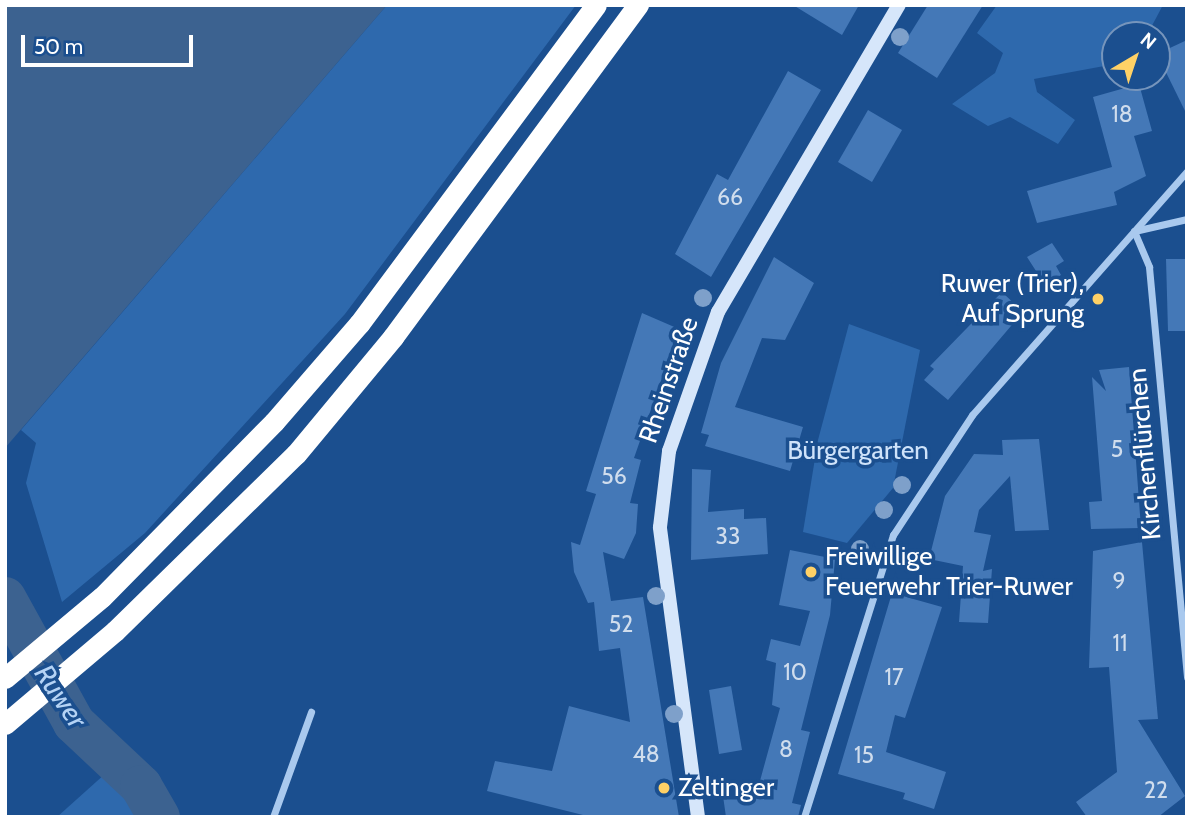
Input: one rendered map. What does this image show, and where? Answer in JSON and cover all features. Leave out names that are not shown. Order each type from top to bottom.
[{"type":"highway","points":[[5,678],[102,597],[209,492],[359,324],[596,5]]},
{"type":"highway","points":[[5,723],[115,631],[296,454],[401,326],[638,5]]},
{"type":"main road","name":"Rheinstraße","points":[[698,817],[664,576],[661,490],[669,451],[718,312],[899,5]]},
{"type":"street","points":[[804,817],[893,535],[972,415],[1187,172]]},
{"type":"street","points":[[1134,230],[1187,219]]},
{"type":"street","name":"Kirchenflürchen","points":[[1134,230],[1149,267],[1187,677]]},
{"type":"street","points":[[273,817],[311,712]]},
{"type":"green space","points":[[387,5],[576,5],[345,314],[145,533],[62,602],[26,483],[36,443],[21,430]]},
{"type":"green space","points":[[997,5],[1163,5],[1154,21],[1101,21],[1101,67],[1034,79],[1037,92],[1075,120],[1058,144],[1010,117],[988,126],[952,104],[995,73],[1003,53],[977,33]]},
{"type":"green space","name":"Bürgergarten","points":[[849,324],[920,350],[893,488],[847,543],[803,532],[818,440]]},
{"type":"green space","points":[[125,756],[176,817],[57,817]]},
{"type":"shaded area","points":[[5,5],[387,5],[5,448]]},
{"type":"building","points":[[793,5],[859,5],[842,35]]},
{"type":"building","points":[[928,5],[983,5],[937,78],[898,53]]},
{"type":"building","points":[[1187,40],[1187,115],[1171,82],[1171,47]]},
{"type":"building","points":[[788,71],[821,90],[711,277],[675,254],[717,174],[728,180]]},
{"type":"building","points":[[1114,91],[1141,91],[1152,131],[1134,136],[1146,176],[1114,192],[1117,205],[1037,223],[1027,191],[1112,167],[1093,97]]},
{"type":"building","points":[[868,110],[902,130],[872,182],[838,162]]},
{"type":"building","points":[[1052,243],[1064,261],[1056,266],[1061,275],[1045,285],[1027,257]]},
{"type":"building","points":[[774,257],[814,283],[785,340],[762,338],[735,407],[803,427],[790,471],[705,446],[709,435],[701,433],[721,363]]},
{"type":"building","points":[[1166,259],[1187,259],[1187,331],[1168,331]]},
{"type":"building","points":[[1002,292],[1023,312],[948,400],[924,380],[934,369],[930,366]]},
{"type":"building","points":[[642,313],[679,329],[634,458],[641,460],[630,503],[638,504],[636,533],[624,559],[603,552],[611,601],[643,597],[679,817],[591,817],[487,791],[495,761],[552,771],[569,706],[630,722],[620,648],[599,651],[594,602],[588,603],[574,572],[571,542],[580,545],[596,494],[586,491]]},
{"type":"building","points":[[1129,367],[1141,528],[1091,529],[1089,502],[1102,501],[1092,377],[1106,391],[1099,370]]},
{"type":"building","points":[[1039,439],[1049,530],[1015,531],[1010,476],[979,510],[974,532],[991,535],[983,571],[992,569],[988,623],[959,622],[963,566],[929,559],[945,496],[974,454],[1003,455],[1002,440]]},
{"type":"building","points":[[692,469],[711,470],[708,512],[744,509],[744,519],[766,518],[768,554],[691,560]]},
{"type":"building","points":[[1142,542],[1158,719],[1138,720],[1185,796],[1158,817],[1087,817],[1076,802],[1117,772],[1109,667],[1089,668],[1093,551]]},
{"type":"building","points":[[790,550],[835,559],[830,615],[801,730],[810,732],[792,803],[801,805],[798,817],[726,817],[723,796],[755,799],[780,708],[772,705],[776,663],[766,660],[771,639],[800,646],[810,611],[779,605]]},
{"type":"building","points":[[892,593],[942,607],[905,718],[895,715],[886,752],[946,772],[934,809],[903,799],[905,793],[838,774]]},
{"type":"building","points":[[731,686],[742,750],[719,754],[709,690]]},
{"type":"waterway","name":"Ruwer","points":[[5,598],[74,723],[141,786],[159,817]]},
{"type":"place","name":"Ruwer (Trier), Auf Sprung","points":[[1098,299]]},
{"type":"place","name":"Freiwillige Feuerwehr Trier-Ruwer","points":[[811,572]]},
{"type":"place","name":"Zeltinger","points":[[664,788]]}]
